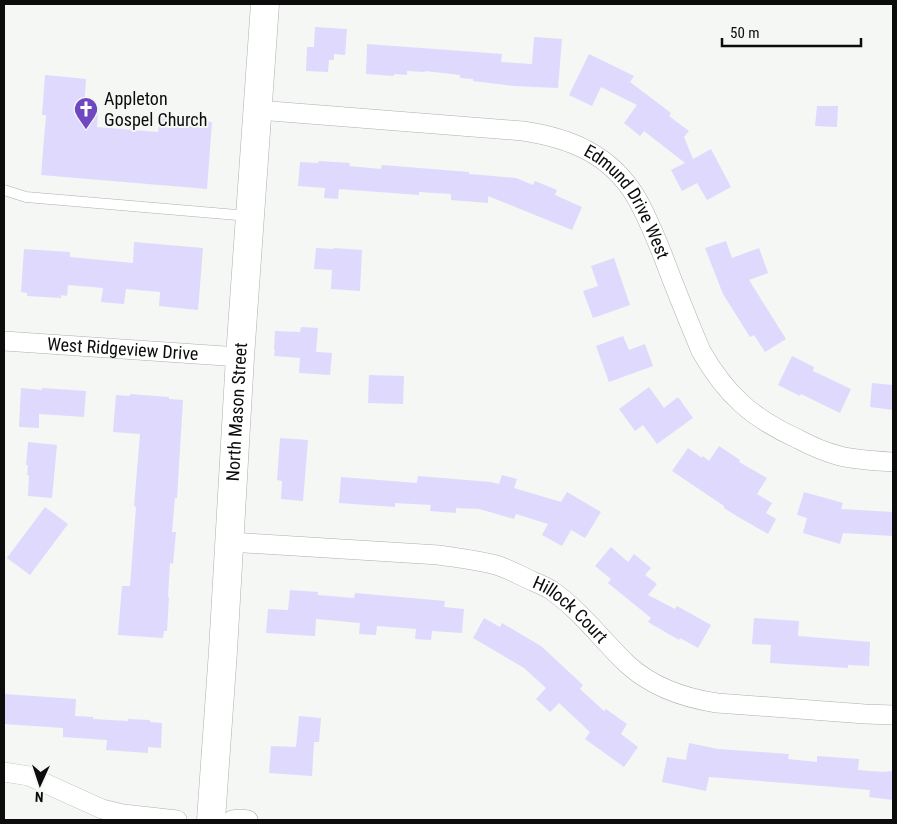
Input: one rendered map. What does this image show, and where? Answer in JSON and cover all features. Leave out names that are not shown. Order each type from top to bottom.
[{"type":"street","name":"North Mason Street","points":[[211,820],[230,542],[240,357],[265,4]]},
{"type":"street","name":"Edmund Drive West","points":[[258,110],[523,131],[556,137],[576,144],[615,170],[636,198],[648,220],[701,351],[710,368],[735,399],[776,429],[822,450],[841,456],[893,462]]},
{"type":"street","name":"West Ridgeview Drive","points":[[4,341],[240,357]]},
{"type":"street","name":"Hillock Court","points":[[230,542],[439,555],[496,565],[549,589],[566,602],[628,665],[658,686],[674,693],[716,703],[893,715]]},
{"type":"street","points":[[4,772],[29,776],[102,809],[123,814],[177,820]]},
{"type":"street","points":[[232,820],[248,820]]},
{"type":"lane","points":[[4,190],[26,197],[250,217]]},
{"type":"building","points":[[315,27],[347,29],[345,55],[334,54],[334,60],[329,60],[328,72],[306,71],[307,47],[314,47]]},
{"type":"building","points":[[534,37],[562,39],[558,88],[514,86],[473,81],[473,79],[460,78],[460,75],[425,71],[407,71],[407,75],[394,74],[394,76],[366,74],[367,44],[502,54],[501,62],[532,64]]},
{"type":"building","points":[[589,54],[634,76],[630,82],[671,113],[669,116],[689,131],[684,137],[693,159],[711,149],[731,187],[707,200],[697,183],[682,191],[671,170],[685,163],[644,131],[640,136],[624,123],[637,105],[601,87],[592,106],[569,95]]},
{"type":"building","name":"Appleton Gospel Church","points":[[45,75],[86,79],[84,112],[98,113],[97,127],[158,132],[160,118],[212,122],[207,189],[41,175],[46,115],[42,115]]},
{"type":"building","points":[[817,106],[838,106],[837,127],[815,126]]},
{"type":"building","points":[[319,161],[350,163],[349,166],[381,169],[382,165],[469,172],[469,174],[516,178],[533,185],[535,181],[557,190],[555,195],[582,207],[572,230],[488,196],[488,203],[451,200],[451,194],[419,192],[419,195],[339,189],[338,199],[324,198],[325,188],[298,186],[300,162],[318,163]]},
{"type":"building","points":[[726,241],[732,258],[759,248],[768,273],[749,280],[786,339],[765,352],[754,335],[750,337],[723,294],[705,248]]},
{"type":"building","points":[[134,242],[203,248],[198,310],[159,306],[160,292],[126,289],[124,304],[101,302],[103,288],[68,285],[67,296],[61,295],[61,298],[27,296],[27,293],[21,292],[24,249],[70,252],[70,257],[133,263]]},
{"type":"building","points":[[316,248],[362,250],[360,291],[331,289],[332,270],[314,269]]},
{"type":"building","points":[[614,258],[630,305],[593,318],[583,291],[598,286],[591,266]]},
{"type":"building","points":[[301,327],[318,328],[316,352],[332,353],[330,375],[299,373],[300,358],[274,356],[275,331],[300,332]]},
{"type":"building","points":[[623,336],[629,350],[645,344],[653,366],[609,382],[596,346]]},
{"type":"building","points":[[792,356],[814,367],[813,371],[851,389],[840,413],[778,385]]},
{"type":"building","points":[[369,375],[404,376],[403,404],[368,403]]},
{"type":"building","points":[[872,383],[893,385],[893,410],[870,407]]},
{"type":"building","points":[[649,387],[664,408],[678,397],[693,418],[657,444],[643,425],[635,431],[619,409]]},
{"type":"building","points":[[21,388],[86,391],[84,417],[39,414],[39,428],[19,427]]},
{"type":"building","points":[[130,394],[183,400],[177,498],[175,498],[172,532],[176,532],[173,564],[170,563],[167,631],[164,631],[163,638],[118,635],[122,586],[130,586],[140,434],[113,432],[116,395],[130,396]]},
{"type":"building","points":[[280,438],[308,440],[303,501],[281,499],[282,481],[277,480]]},
{"type":"building","points":[[28,442],[57,445],[52,498],[28,496],[29,475],[27,475],[28,465],[26,465]]},
{"type":"building","points":[[719,446],[740,460],[739,462],[767,478],[757,494],[772,503],[766,513],[776,519],[768,534],[724,508],[724,506],[672,471],[688,448],[709,461]]},
{"type":"building","points":[[502,475],[517,479],[514,488],[561,502],[567,492],[601,512],[585,538],[571,530],[562,546],[542,535],[548,524],[516,514],[514,519],[479,509],[456,508],[456,513],[430,511],[431,505],[395,503],[395,507],[339,503],[341,477],[417,483],[418,476],[499,484]]},
{"type":"building","points":[[804,492],[843,503],[841,509],[893,512],[893,536],[843,533],[840,544],[803,533],[807,518],[797,515]]},
{"type":"building","points":[[45,507],[68,524],[30,575],[7,558]]},
{"type":"building","points":[[611,547],[628,562],[634,554],[651,568],[645,575],[657,584],[648,595],[675,609],[677,606],[711,625],[698,648],[680,638],[679,640],[648,622],[651,618],[608,583],[611,579],[595,566]]},
{"type":"building","points":[[290,590],[354,598],[355,593],[445,601],[444,607],[464,609],[462,633],[432,631],[431,640],[415,639],[416,629],[377,626],[376,635],[359,634],[360,623],[316,619],[315,636],[266,633],[268,609],[288,610]]},
{"type":"building","points":[[484,618],[500,627],[502,623],[541,646],[583,685],[580,689],[604,711],[606,709],[627,724],[621,734],[638,747],[624,767],[585,739],[590,732],[559,703],[550,712],[536,699],[546,688],[524,668],[473,638]]},
{"type":"building","points":[[754,618],[799,621],[798,636],[870,642],[869,666],[848,665],[848,668],[770,663],[771,645],[752,644]]},
{"type":"building","points":[[4,694],[76,699],[75,716],[128,721],[128,719],[150,720],[150,722],[162,723],[161,748],[148,747],[148,753],[106,750],[107,740],[63,737],[63,728],[4,724]]},
{"type":"building","points":[[299,716],[321,718],[319,742],[314,742],[312,776],[269,773],[271,746],[296,747]]},
{"type":"building","points":[[689,743],[718,749],[789,754],[788,759],[817,762],[817,756],[859,759],[858,770],[893,771],[893,800],[869,797],[870,790],[709,777],[706,791],[662,782],[667,757],[686,760]]},
{"type":"place","name":"Appleton Gospel Church","points":[[86,130]]}]
